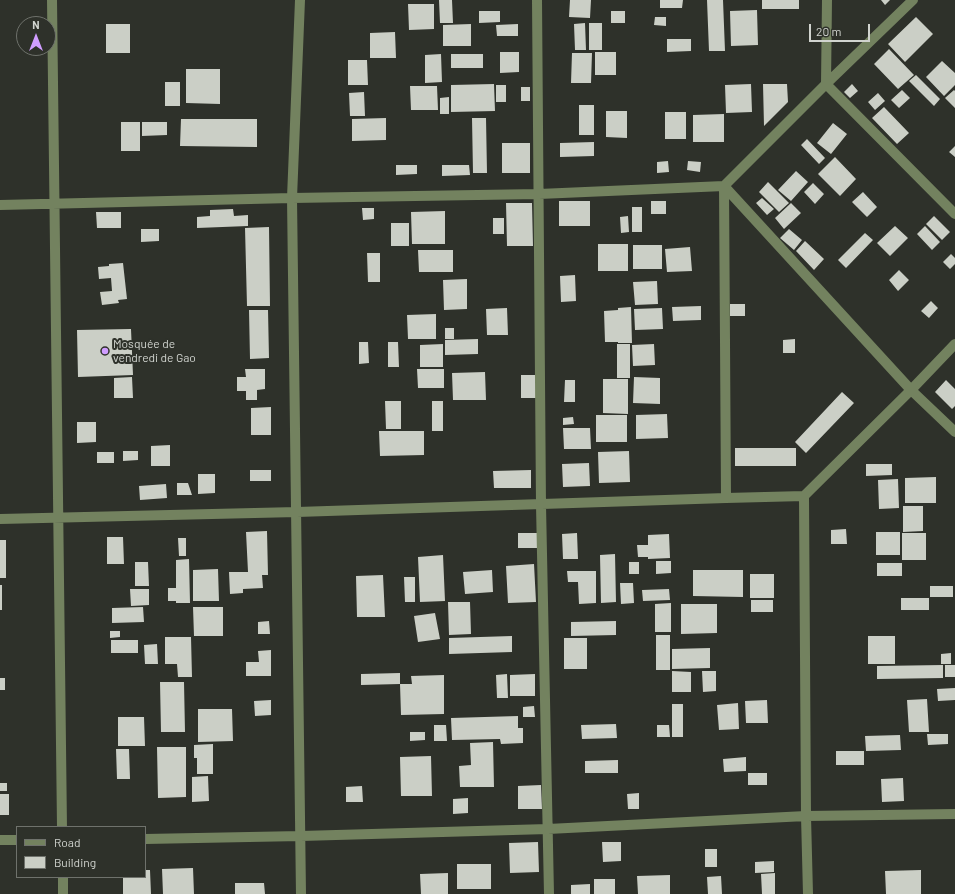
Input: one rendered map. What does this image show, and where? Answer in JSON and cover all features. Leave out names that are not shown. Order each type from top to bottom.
[{"type":"street","points":[[52,0],[62,826]]},
{"type":"street","points":[[300,0],[292,198],[301,894]]},
{"type":"street","points":[[537,0],[542,504],[549,894]]},
{"type":"street","points":[[827,0],[826,84],[955,214]]},
{"type":"street","points":[[0,205],[538,194],[724,186],[913,0]]},
{"type":"street","points":[[724,186],[911,390],[955,432]]},
{"type":"street","points":[[724,186],[726,498]]},
{"type":"street","points":[[0,519],[297,512],[804,496],[911,390],[955,344]]},
{"type":"street","points":[[804,496],[806,816],[808,894]]},
{"type":"street","points":[[146,839],[548,829],[806,816],[955,814]]},
{"type":"street","points":[[0,840],[16,840]]},
{"type":"street","points":[[63,878],[63,894]]},
{"type":"building","points":[[439,0],[452,0],[453,23],[440,23]]},
{"type":"building","points":[[570,0],[591,0],[590,18],[569,17]]},
{"type":"building","points":[[660,0],[683,0],[682,8],[660,8]]},
{"type":"building","points":[[707,0],[723,0],[725,51],[709,51]]},
{"type":"building","points":[[762,0],[799,0],[799,9],[762,9]]},
{"type":"building","points":[[881,0],[890,0],[885,5]]},
{"type":"building","points":[[408,4],[434,4],[434,29],[409,30]]},
{"type":"building","points":[[757,10],[758,45],[731,46],[730,11]]},
{"type":"building","points":[[479,11],[500,11],[500,22],[479,23]]},
{"type":"building","points":[[611,11],[625,11],[625,23],[611,23]]},
{"type":"building","points":[[655,17],[666,17],[666,26],[654,25]]},
{"type":"building","points":[[916,17],[933,34],[905,62],[888,44]]},
{"type":"building","points":[[585,23],[586,50],[575,50],[574,24]]},
{"type":"building","points":[[589,23],[602,23],[602,50],[589,50]]},
{"type":"building","points":[[106,24],[130,24],[130,53],[106,53]]},
{"type":"building","points":[[471,24],[471,46],[443,46],[443,25]]},
{"type":"building","points":[[518,24],[518,36],[497,36],[496,25]]},
{"type":"building","points":[[395,32],[396,58],[370,58],[370,33]]},
{"type":"building","points":[[667,39],[691,39],[691,51],[667,52]]},
{"type":"building","points":[[889,49],[914,75],[898,89],[874,64]]},
{"type":"building","points":[[500,52],[519,52],[519,72],[500,73]]},
{"type":"building","points":[[595,52],[616,52],[616,75],[595,75]]},
{"type":"building","points":[[572,53],[592,53],[591,83],[571,83]]},
{"type":"building","points":[[441,54],[442,82],[425,83],[425,55]]},
{"type":"building","points":[[451,54],[483,54],[483,68],[451,68]]},
{"type":"building","points":[[348,60],[367,60],[368,85],[348,85]]},
{"type":"building","points":[[942,61],[955,73],[955,85],[944,96],[926,77]]},
{"type":"building","points":[[186,69],[220,69],[220,104],[186,103]]},
{"type":"building","points":[[916,75],[940,99],[934,106],[909,81]]},
{"type":"building","points":[[165,82],[180,82],[180,106],[165,106]]},
{"type":"building","points":[[494,84],[495,111],[451,112],[451,85]]},
{"type":"building","points":[[751,84],[752,112],[726,113],[725,85]]},
{"type":"building","points":[[763,84],[787,84],[788,102],[764,126]]},
{"type":"building","points":[[852,84],[858,91],[850,98],[844,92]]},
{"type":"building","points":[[496,85],[506,85],[506,102],[496,102]]},
{"type":"building","points":[[410,86],[437,86],[438,110],[411,110]]},
{"type":"building","points":[[521,87],[530,87],[530,101],[521,101]]},
{"type":"building","points":[[902,90],[910,98],[899,108],[891,100]]},
{"type":"building","points":[[954,90],[955,91],[955,108],[945,98]]},
{"type":"building","points":[[364,92],[365,116],[350,116],[349,93]]},
{"type":"building","points":[[878,93],[885,101],[875,110],[868,102]]},
{"type":"building","points":[[449,97],[449,114],[440,114],[440,98]]},
{"type":"building","points":[[579,105],[594,105],[594,135],[579,135]]},
{"type":"building","points":[[884,107],[909,133],[897,144],[872,118]]},
{"type":"building","points":[[606,111],[627,111],[627,138],[606,137]]},
{"type":"building","points":[[665,112],[686,112],[686,139],[665,139]]},
{"type":"building","points":[[724,114],[724,142],[693,142],[693,115]]},
{"type":"building","points":[[386,118],[386,140],[352,141],[352,119]]},
{"type":"building","points":[[472,118],[486,118],[487,173],[473,173]]},
{"type":"building","points":[[181,119],[257,119],[257,147],[180,146]]},
{"type":"building","points":[[121,122],[140,122],[140,151],[121,151]]},
{"type":"building","points":[[142,122],[167,122],[167,135],[142,136]]},
{"type":"building","points":[[833,123],[847,134],[831,154],[817,143]]},
{"type":"building","points":[[807,139],[825,158],[819,164],[801,145]]},
{"type":"building","points":[[594,142],[594,156],[560,157],[560,143]]},
{"type":"building","points":[[502,143],[530,143],[530,173],[502,173]]},
{"type":"building","points":[[955,146],[955,157],[949,152]]},
{"type":"building","points":[[835,157],[856,179],[840,196],[818,174]]},
{"type":"building","points":[[668,161],[669,172],[657,173],[657,162]]},
{"type":"building","points":[[688,161],[701,162],[700,172],[687,170]]},
{"type":"building","points":[[396,165],[417,165],[417,174],[396,175]]},
{"type":"building","points":[[442,165],[469,165],[470,175],[442,176]]},
{"type":"building","points":[[796,171],[808,182],[791,201],[778,190]]},
{"type":"building","points":[[768,182],[789,203],[779,212],[759,192]]},
{"type":"building","points":[[813,183],[824,194],[815,204],[804,192]]},
{"type":"building","points":[[863,192],[877,207],[867,217],[852,202]]},
{"type":"building","points":[[762,198],[774,209],[767,215],[756,203]]},
{"type":"building","points":[[559,201],[590,201],[590,226],[559,226]]},
{"type":"building","points":[[651,201],[666,201],[666,214],[651,214]]},
{"type":"building","points":[[506,203],[532,203],[533,246],[507,246]]},
{"type":"building","points":[[791,203],[801,213],[784,229],[775,218]]},
{"type":"building","points":[[632,207],[642,207],[642,232],[632,232]]},
{"type":"building","points":[[362,208],[374,208],[374,219],[363,220]]},
{"type":"building","points":[[233,209],[234,216],[248,215],[248,226],[197,228],[197,217],[210,216],[210,210]]},
{"type":"building","points":[[445,211],[445,244],[412,244],[411,212]]},
{"type":"building","points":[[96,212],[121,212],[121,228],[97,228]]},
{"type":"building","points":[[628,216],[629,232],[621,233],[620,217]]},
{"type":"building","points":[[934,216],[950,232],[942,240],[926,224]]},
{"type":"building","points":[[493,218],[504,218],[504,234],[493,234]]},
{"type":"building","points":[[391,223],[409,223],[409,246],[391,246]]},
{"type":"building","points":[[895,226],[908,238],[890,256],[877,243]]},
{"type":"building","points":[[925,226],[940,242],[932,250],[917,234]]},
{"type":"building","points":[[269,227],[270,306],[247,306],[245,228]]},
{"type":"building","points":[[141,229],[159,229],[159,241],[141,242]]},
{"type":"building","points":[[789,229],[802,240],[794,250],[780,238]]},
{"type":"building","points":[[865,233],[873,240],[846,268],[838,260]]},
{"type":"building","points":[[805,241],[824,259],[814,270],[796,251]]},
{"type":"building","points":[[598,244],[628,244],[628,271],[598,271]]},
{"type":"building","points":[[633,245],[662,245],[662,269],[633,269]]},
{"type":"building","points":[[690,247],[692,271],[667,272],[665,249]]},
{"type":"building","points":[[418,250],[453,250],[453,272],[419,272]]},
{"type":"building","points":[[367,253],[380,253],[380,282],[368,282]]},
{"type":"building","points":[[951,254],[955,258],[955,264],[950,269],[943,262]]},
{"type":"building","points":[[123,263],[127,299],[118,300],[119,303],[102,305],[100,292],[112,291],[111,278],[99,279],[98,267],[109,266],[109,264]]},
{"type":"building","points":[[899,270],[909,280],[898,291],[889,280]]},
{"type":"building","points":[[575,275],[576,301],[561,302],[560,276]]},
{"type":"building","points":[[467,279],[467,309],[444,310],[443,280]]},
{"type":"building","points":[[657,281],[658,304],[635,305],[633,282]]},
{"type":"building","points":[[931,301],[938,308],[929,318],[921,311]]},
{"type":"building","points":[[730,304],[745,304],[745,316],[730,316]]},
{"type":"building","points":[[701,306],[701,320],[673,321],[672,307]]},
{"type":"building","points":[[631,307],[632,343],[605,342],[604,311]]},
{"type":"building","points":[[507,308],[508,335],[487,335],[486,309]]},
{"type":"building","points":[[662,308],[663,329],[635,330],[634,309]]},
{"type":"building","points":[[249,310],[268,310],[269,358],[250,359]]},
{"type":"building","points":[[436,314],[436,339],[408,339],[407,315]]},
{"type":"building","points":[[445,328],[454,328],[454,339],[445,339]]},
{"type":"building","points":[[131,329],[133,375],[78,377],[77,330]]},
{"type":"building","points":[[478,339],[478,354],[445,355],[445,340]]},
{"type":"building","points":[[795,339],[795,353],[783,353],[783,340]]},
{"type":"building","points":[[359,342],[368,342],[369,363],[359,364]]},
{"type":"building","points":[[388,342],[398,342],[399,367],[388,367]]},
{"type":"building","points":[[443,344],[443,367],[420,367],[420,345]]},
{"type":"building","points":[[617,344],[630,344],[630,378],[617,378]]},
{"type":"building","points":[[654,344],[655,365],[633,366],[632,345]]},
{"type":"building","points":[[245,369],[265,369],[265,389],[257,390],[257,400],[246,400],[246,391],[237,391],[237,377],[246,377]]},
{"type":"building","points":[[417,369],[444,369],[444,388],[418,388]]},
{"type":"building","points":[[485,372],[486,400],[453,400],[452,373]]},
{"type":"building","points":[[521,375],[536,375],[536,398],[521,398]]},
{"type":"building","points":[[132,377],[133,398],[114,398],[114,378]]},
{"type":"building","points":[[634,377],[660,378],[660,404],[633,403]]},
{"type":"building","points":[[603,379],[628,379],[628,414],[603,413]]},
{"type":"building","points":[[565,380],[575,380],[575,402],[564,402]]},
{"type":"building","points":[[946,380],[955,389],[955,406],[952,409],[935,392]]},
{"type":"building","points":[[842,392],[854,403],[806,453],[795,442]]},
{"type":"building","points":[[385,401],[401,401],[401,429],[386,429]]},
{"type":"building","points":[[432,401],[443,401],[443,431],[432,431]]},
{"type":"building","points":[[271,407],[271,435],[251,435],[251,408]]},
{"type":"building","points":[[667,414],[668,438],[636,439],[636,415]]},
{"type":"building","points":[[596,415],[627,415],[627,442],[596,442]]},
{"type":"building","points":[[573,417],[574,424],[563,425],[563,418]]},
{"type":"building","points":[[77,422],[96,422],[96,442],[77,443]]},
{"type":"building","points":[[563,428],[590,428],[591,449],[564,449]]},
{"type":"building","points":[[379,431],[424,431],[424,455],[380,456]]},
{"type":"building","points":[[170,445],[170,466],[151,466],[151,446]]},
{"type":"building","points":[[735,448],[796,448],[796,466],[735,466]]},
{"type":"building","points":[[123,451],[138,451],[138,460],[123,461]]},
{"type":"building","points":[[629,451],[630,482],[599,483],[598,452]]},
{"type":"building","points":[[97,452],[114,452],[114,463],[97,463]]},
{"type":"building","points":[[589,463],[590,486],[563,487],[562,464]]},
{"type":"building","points":[[866,464],[892,464],[892,475],[866,476]]},
{"type":"building","points":[[250,470],[271,470],[271,481],[250,481]]},
{"type":"building","points":[[531,470],[531,488],[494,488],[493,471]]},
{"type":"building","points":[[198,474],[215,474],[215,493],[198,494]]},
{"type":"building","points":[[936,477],[936,503],[905,503],[905,478]]},
{"type":"building","points":[[898,479],[899,508],[879,509],[878,480]]},
{"type":"building","points":[[177,483],[188,483],[192,495],[177,495]]},
{"type":"building","points":[[166,484],[167,498],[140,500],[139,486]]},
{"type":"building","points":[[903,506],[923,506],[923,531],[903,532]]},
{"type":"building","points":[[846,529],[847,544],[831,544],[831,530]]},
{"type":"building","points":[[267,531],[268,575],[262,575],[263,588],[243,589],[243,593],[230,594],[229,572],[248,572],[246,532]]},
{"type":"building","points":[[876,532],[900,532],[900,555],[876,555]]},
{"type":"building","points":[[518,533],[537,533],[537,548],[518,548]]},
{"type":"building","points":[[577,533],[578,559],[563,559],[562,534]]},
{"type":"building","points":[[902,533],[926,533],[926,560],[902,560]]},
{"type":"building","points":[[669,534],[670,558],[648,559],[648,557],[638,557],[637,545],[648,545],[648,535]]},
{"type":"building","points":[[107,537],[123,537],[124,564],[107,564]]},
{"type":"building","points":[[178,538],[186,538],[186,556],[179,556]]},
{"type":"building","points":[[0,540],[6,540],[6,578],[0,578]]},
{"type":"building","points":[[615,554],[616,602],[601,603],[600,555]]},
{"type":"building","points":[[443,555],[445,601],[420,602],[418,557]]},
{"type":"building","points":[[189,559],[190,603],[176,603],[176,601],[168,601],[168,588],[176,588],[176,560]]},
{"type":"building","points":[[656,561],[671,561],[671,573],[656,574]]},
{"type":"building","points":[[135,562],[148,562],[149,586],[135,586]]},
{"type":"building","points":[[629,562],[639,562],[639,574],[629,574]]},
{"type":"building","points":[[877,563],[902,563],[902,576],[877,576]]},
{"type":"building","points":[[534,564],[536,602],[508,603],[506,566]]},
{"type":"building","points":[[218,569],[219,601],[193,601],[193,570]]},
{"type":"building","points":[[492,570],[493,592],[465,594],[463,572]]},
{"type":"building","points":[[693,570],[743,570],[743,597],[693,596]]},
{"type":"building","points":[[567,571],[596,571],[596,603],[579,604],[578,582],[568,582]]},
{"type":"building","points":[[750,574],[774,574],[774,598],[750,598]]},
{"type":"building","points":[[383,575],[385,617],[357,617],[356,576]]},
{"type":"building","points":[[404,577],[415,577],[415,602],[405,602]]},
{"type":"building","points":[[620,583],[633,583],[634,603],[621,604]]},
{"type":"building","points":[[0,585],[2,585],[2,610],[0,610]]},
{"type":"building","points":[[930,586],[953,586],[953,597],[930,597]]},
{"type":"building","points":[[130,589],[149,589],[149,605],[131,606]]},
{"type":"building","points":[[669,589],[670,600],[643,601],[642,590]]},
{"type":"building","points":[[901,598],[929,598],[929,610],[901,610]]},
{"type":"building","points":[[751,600],[773,600],[773,612],[751,612]]},
{"type":"building","points":[[448,602],[470,602],[471,634],[449,635]]},
{"type":"building","points":[[671,603],[671,632],[655,632],[655,604]]},
{"type":"building","points":[[681,604],[717,604],[717,633],[681,634]]},
{"type":"building","points":[[143,607],[144,622],[112,623],[112,608]]},
{"type":"building","points":[[193,607],[223,607],[223,636],[194,636]]},
{"type":"building","points":[[435,613],[440,639],[418,642],[414,616]]},
{"type":"building","points":[[269,621],[270,634],[258,634],[258,622]]},
{"type":"building","points":[[616,621],[616,635],[571,636],[571,622]]},
{"type":"building","points":[[110,631],[120,631],[120,637],[110,638]]},
{"type":"building","points":[[656,635],[670,635],[670,670],[656,670]]},
{"type":"building","points":[[512,636],[512,652],[449,654],[449,638]]},
{"type":"building","points":[[868,636],[895,636],[895,664],[868,664]]},
{"type":"building","points":[[165,637],[191,637],[192,677],[178,677],[177,664],[165,664]]},
{"type":"building","points":[[564,638],[587,638],[587,669],[564,669]]},
{"type":"building","points":[[111,640],[138,640],[138,653],[111,653]]},
{"type":"building","points":[[157,644],[158,664],[145,664],[144,645]]},
{"type":"building","points":[[710,648],[710,668],[672,669],[672,649]]},
{"type":"building","points":[[271,650],[271,676],[246,676],[246,662],[259,662],[258,651]]},
{"type":"building","points":[[951,653],[951,664],[941,664],[941,654]]},
{"type":"building","points":[[943,665],[943,678],[877,679],[877,666]]},
{"type":"building","points":[[945,665],[955,665],[955,677],[945,677]]},
{"type":"building","points":[[672,671],[691,672],[691,692],[672,692]]},
{"type":"building","points":[[702,671],[716,671],[716,691],[703,692]]},
{"type":"building","points":[[400,673],[400,684],[361,685],[361,674]]},
{"type":"building","points":[[507,674],[508,698],[497,698],[496,675]]},
{"type":"building","points":[[535,674],[535,696],[510,696],[510,675]]},
{"type":"building","points":[[444,675],[444,714],[401,715],[400,684],[412,684],[411,676]]},
{"type":"building","points":[[0,678],[5,678],[5,690],[0,690]]},
{"type":"building","points":[[160,682],[184,682],[185,732],[161,732]]},
{"type":"building","points":[[955,688],[955,700],[938,701],[937,689]]},
{"type":"building","points":[[927,699],[929,732],[909,732],[907,700]]},
{"type":"building","points":[[271,700],[271,715],[255,716],[254,701]]},
{"type":"building","points":[[767,700],[768,723],[746,723],[745,701]]},
{"type":"building","points":[[738,703],[739,729],[719,730],[717,705]]},
{"type":"building","points":[[672,704],[683,704],[683,737],[672,737]]},
{"type":"building","points":[[534,706],[535,717],[523,717],[523,707]]},
{"type":"building","points":[[198,709],[232,709],[233,741],[198,742]]},
{"type":"building","points":[[518,716],[518,728],[523,728],[523,743],[501,744],[500,739],[452,740],[451,718]]},
{"type":"building","points":[[118,717],[144,717],[145,746],[118,746]]},
{"type":"building","points":[[616,724],[617,738],[582,739],[581,725]]},
{"type":"building","points":[[434,725],[446,725],[447,741],[434,741]]},
{"type":"building","points":[[657,725],[669,725],[670,737],[657,737]]},
{"type":"building","points":[[410,732],[425,732],[425,740],[410,741]]},
{"type":"building","points":[[927,734],[948,734],[948,744],[928,745]]},
{"type":"building","points":[[900,735],[901,750],[866,751],[865,736]]},
{"type":"building","points":[[493,742],[494,787],[460,787],[459,766],[471,765],[470,743]]},
{"type":"building","points":[[213,744],[213,774],[197,774],[197,758],[194,758],[194,745]]},
{"type":"building","points":[[157,747],[186,747],[186,797],[158,798]]},
{"type":"building","points":[[116,749],[129,749],[130,779],[117,779]]},
{"type":"building","points":[[836,751],[864,751],[864,765],[836,765]]},
{"type":"building","points":[[431,756],[432,796],[401,796],[400,757]]},
{"type":"building","points":[[746,757],[746,771],[724,772],[723,759]]},
{"type":"building","points":[[618,760],[618,773],[585,773],[585,761]]},
{"type":"building","points":[[748,773],[767,773],[767,785],[748,785]]},
{"type":"building","points":[[208,776],[209,801],[192,802],[192,777]]},
{"type":"building","points":[[903,778],[904,801],[882,802],[881,779]]},
{"type":"building","points":[[0,783],[7,783],[7,791],[0,791]]},
{"type":"building","points":[[541,785],[542,809],[518,809],[518,786]]},
{"type":"building","points":[[362,786],[363,802],[346,802],[346,787]]},
{"type":"building","points":[[639,793],[639,809],[628,809],[627,794]]},
{"type":"building","points":[[0,794],[9,794],[9,815],[0,815]]},
{"type":"building","points":[[468,798],[468,813],[453,814],[453,799]]},
{"type":"building","points":[[538,842],[539,872],[510,873],[509,843]]},
{"type":"building","points":[[602,842],[621,842],[621,861],[603,862]]},
{"type":"building","points":[[705,849],[717,849],[717,867],[705,867]]},
{"type":"building","points":[[774,861],[774,872],[755,873],[755,862]]},
{"type":"building","points":[[457,864],[491,864],[491,889],[457,889]]},
{"type":"building","points":[[193,868],[194,894],[163,894],[162,869]]},
{"type":"building","points":[[146,870],[150,870],[151,894],[123,894],[123,878],[146,878]]},
{"type":"building","points":[[921,870],[921,894],[886,894],[885,871]]},
{"type":"building","points":[[448,873],[448,894],[421,894],[420,874]]},
{"type":"building","points":[[775,873],[775,894],[762,894],[761,874]]},
{"type":"building","points":[[670,875],[670,894],[638,894],[637,876]]},
{"type":"building","points":[[721,876],[722,894],[708,894],[707,877]]},
{"type":"building","points":[[594,879],[615,879],[615,894],[594,894]]},
{"type":"building","points":[[235,883],[264,883],[265,894],[235,894]]},
{"type":"building","points":[[590,884],[590,894],[571,894],[571,885]]},
{"type":"place","name":"Mosquée de vendredi de Gao","points":[[105,351]]}]
